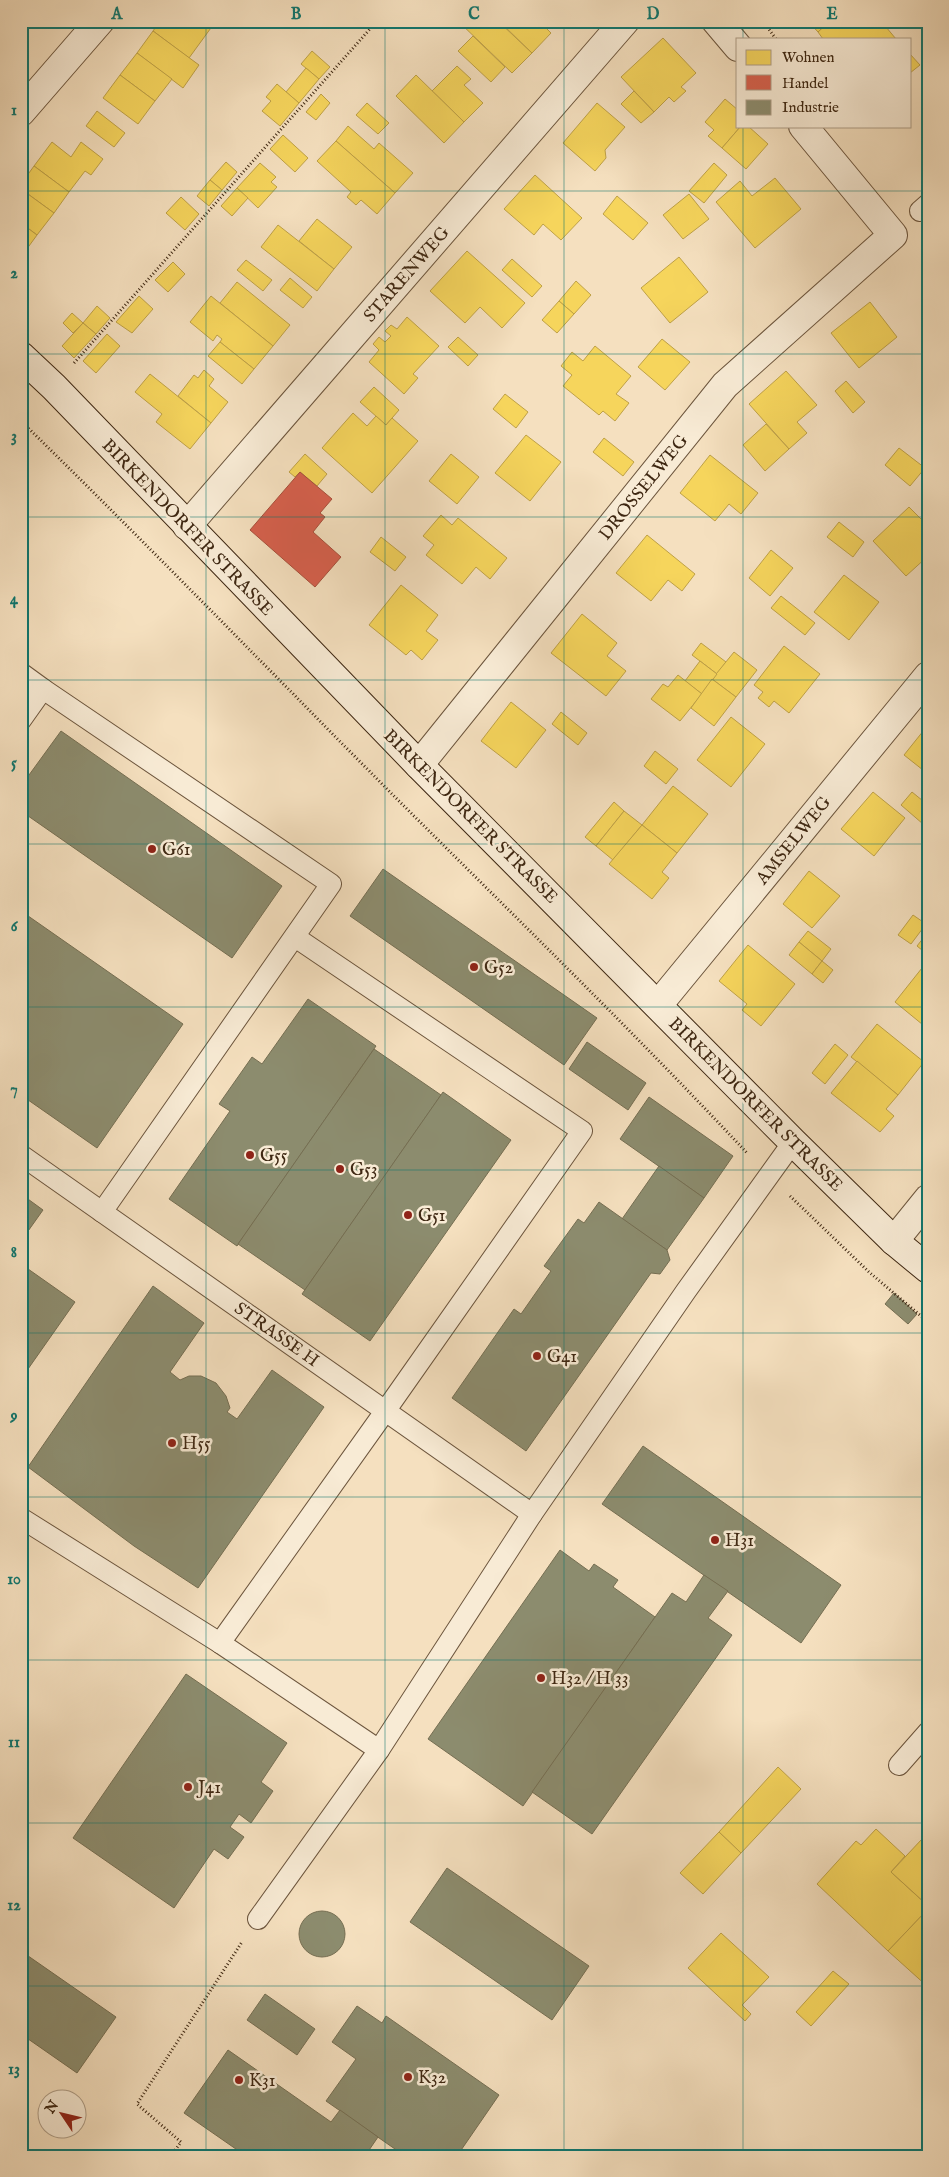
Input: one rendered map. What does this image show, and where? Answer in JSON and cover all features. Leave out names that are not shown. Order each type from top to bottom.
[{"type":"street","points":[[21,112],[100,21]]},
{"type":"street","name":"STARENWEG","points":[[186,526],[625,21]]},
{"type":"street","points":[[716,21],[736,45]]},
{"type":"street","name":"DROSSELWEG","points":[[419,765],[725,384],[893,235],[805,128]]},
{"type":"street","name":"BIRKENDORFER STRASSE","points":[[21,356],[54,387],[186,526],[419,765],[793,1142],[894,1241],[928,1269]]},
{"type":"street","name":"AMSELWEG","points":[[658,1005],[928,676]]},
{"type":"street","points":[[894,1241],[928,1199]]},
{"type":"lane","points":[[21,673],[331,884],[102,1212]]},
{"type":"lane","points":[[21,720],[43,689]]},
{"type":"lane","points":[[220,1642],[582,1131],[295,937]]},
{"type":"lane","points":[[258,1919],[379,1750],[532,1514],[686,1291],[793,1142]]},
{"type":"lane","name":"STRASSE H","points":[[21,1155],[532,1514]]},
{"type":"lane","points":[[21,1518],[220,1642],[379,1750]]},
{"type":"lane","points":[[899,1765],[928,1732]]},
{"type":"path","points":[[54,387],[377,21]]},
{"type":"path","points":[[763,21],[775,38]]},
{"type":"path","points":[[21,421],[156,552],[388,790],[662,1062],[768,1176],[869,1272],[928,1322]]},
{"type":"path","points":[[171,2156],[181,2142],[137,2104],[258,1919]]},
{"type":"building: Wohnen","points":[[160,21],[216,21],[189,58],[153,31]]},
{"type":"building: Wohnen","points":[[458,21],[498,21],[532,53],[512,73]]},
{"type":"building: Wohnen","points":[[501,21],[539,21],[551,33],[532,53]]},
{"type":"building: Wohnen","points":[[808,21],[830,21],[818,32]]},
{"type":"building: Wohnen","points":[[830,21],[881,21],[895,38],[822,38],[818,32]]},
{"type":"building: Wohnen","points":[[153,31],[199,65],[183,88],[137,53]]},
{"type":"building: Wohnen","points":[[473,36],[505,67],[491,82],[458,51]]},
{"type":"building: Wohnen","points":[[663,38],[696,73],[681,87],[686,91],[674,102],[669,97],[654,112],[621,77]]},
{"type":"building: Wohnen","points":[[312,51],[330,67],[319,79],[301,64]]},
{"type":"building: Wohnen","points":[[137,53],[172,79],[155,101],[120,75]]},
{"type":"building: Wohnen","points":[[912,56],[920,65],[912,71]]},
{"type":"building: Wohnen","points":[[457,66],[471,79],[464,85],[483,103],[464,122],[432,91]]},
{"type":"building: Wohnen","points":[[306,68],[319,79],[299,103],[286,92]]},
{"type":"building: Wohnen","points":[[120,75],[155,101],[138,124],[103,98]]},
{"type":"building: Wohnen","points":[[416,75],[464,122],[444,143],[396,96]]},
{"type":"building: Wohnen","points":[[277,84],[299,103],[280,126],[262,111],[271,101],[266,97]]},
{"type":"building: Wohnen","points":[[634,91],[654,112],[641,123],[621,104]]},
{"type":"building: Wohnen","points":[[321,94],[330,103],[316,120],[306,112]]},
{"type":"building: Wohnen","points":[[725,99],[736,108],[736,128],[739,128],[722,148],[708,136],[714,130],[705,122]]},
{"type":"building: Wohnen","points":[[367,103],[389,123],[378,134],[356,115]]},
{"type":"building: Wohnen","points":[[597,103],[625,127],[605,150],[606,158],[595,171],[563,143]]},
{"type":"building: Wohnen","points":[[97,111],[125,133],[114,147],[86,126]]},
{"type":"building: Wohnen","points":[[348,126],[374,149],[379,143],[413,173],[395,193],[336,141]]},
{"type":"building: Wohnen","points":[[739,128],[750,128],[768,144],[746,169],[722,148]]},
{"type":"building: Wohnen","points":[[283,135],[308,158],[295,172],[270,149]]},
{"type":"building: Wohnen","points":[[336,141],[395,193],[377,214],[361,200],[356,205],[347,197],[351,192],[317,161]]},
{"type":"building: Wohnen","points":[[52,142],[71,157],[81,142],[103,159],[91,175],[85,171],[69,192],[34,166]]},
{"type":"building: Wohnen","points":[[226,162],[237,172],[222,190],[210,180]]},
{"type":"building: Wohnen","points":[[260,163],[276,177],[271,182],[277,187],[258,208],[237,188]]},
{"type":"building: Wohnen","points":[[714,163],[727,175],[704,203],[689,191]]},
{"type":"building: Wohnen","points":[[34,166],[69,192],[54,213],[21,189],[21,184]]},
{"type":"building: Wohnen","points":[[535,175],[582,218],[561,240],[543,224],[534,235],[504,209]]},
{"type":"building: Wohnen","points":[[775,178],[801,209],[755,248],[716,202],[740,181],[752,196]]},
{"type":"building: Wohnen","points":[[210,180],[222,190],[209,206],[197,196]]},
{"type":"building: Wohnen","points":[[237,188],[248,198],[232,216],[221,206]]},
{"type":"building: Wohnen","points":[[21,189],[54,213],[37,235],[21,223]]},
{"type":"building: Wohnen","points":[[689,194],[709,219],[683,239],[663,215]]},
{"type":"building: Wohnen","points":[[617,196],[648,223],[633,240],[603,214]]},
{"type":"building: Wohnen","points":[[181,197],[199,214],[185,230],[166,213]]},
{"type":"building: Wohnen","points":[[317,219],[352,247],[334,269],[299,241]]},
{"type":"building: Wohnen","points":[[21,223],[37,235],[21,257]]},
{"type":"building: Wohnen","points":[[278,225],[334,269],[317,291],[261,247]]},
{"type":"building: Wohnen","points":[[467,251],[525,303],[502,328],[480,307],[465,323],[430,291]]},
{"type":"building: Wohnen","points":[[679,257],[708,292],[670,323],[641,288]]},
{"type":"building: Wohnen","points":[[512,259],[542,286],[532,297],[502,270]]},
{"type":"building: Wohnen","points":[[246,260],[272,280],[263,291],[237,270]]},
{"type":"building: Wohnen","points":[[173,262],[185,274],[168,292],[155,280]]},
{"type":"building: Wohnen","points":[[290,278],[312,297],[303,308],[280,290]]},
{"type":"building: Wohnen","points":[[576,281],[591,295],[574,314],[559,301]]},
{"type":"building: Wohnen","points":[[237,282],[290,325],[273,346],[220,303]]},
{"type":"building: Wohnen","points":[[139,296],[153,309],[132,333],[116,322]]},
{"type":"building: Wohnen","points":[[211,296],[273,346],[254,369],[220,342],[222,339],[217,335],[213,341],[190,322]]},
{"type":"building: Wohnen","points":[[559,301],[574,314],[557,333],[542,320]]},
{"type":"building: Wohnen","points":[[870,302],[897,337],[859,368],[831,333]]},
{"type":"building: Wohnen","points":[[97,306],[110,318],[96,334],[83,323]]},
{"type":"building: Wohnen","points":[[72,313],[83,323],[73,333],[63,323]]},
{"type":"building: Wohnen","points":[[407,317],[439,346],[413,374],[418,378],[404,394],[369,362],[379,350],[373,344],[379,337],[385,342],[391,336],[385,331],[391,325],[397,329]]},
{"type":"building: Wohnen","points":[[83,323],[96,334],[74,358],[62,346]]},
{"type":"building: Wohnen","points":[[107,334],[120,346],[96,373],[83,361]]},
{"type":"building: Wohnen","points":[[458,337],[478,355],[468,366],[448,347]]},
{"type":"building: Wohnen","points":[[662,339],[690,362],[665,390],[638,367]]},
{"type":"building: Wohnen","points":[[220,342],[254,369],[242,384],[208,356]]},
{"type":"building: Wohnen","points":[[595,346],[631,376],[616,394],[629,403],[615,421],[603,411],[599,415],[563,386],[572,375],[561,366],[572,352],[583,361]]},
{"type":"building: Wohnen","points":[[204,370],[214,379],[209,386],[228,402],[211,423],[178,396],[194,375],[198,378]]},
{"type":"building: Wohnen","points":[[786,371],[817,405],[797,422],[807,433],[789,449],[749,404]]},
{"type":"building: Wohnen","points":[[150,374],[211,423],[190,449],[156,422],[162,414],[135,392]]},
{"type":"building: Wohnen","points":[[846,381],[865,402],[853,413],[835,391]]},
{"type":"building: Wohnen","points":[[374,387],[399,410],[386,425],[360,402]]},
{"type":"building: Wohnen","points":[[505,394],[528,412],[516,428],[493,409]]},
{"type":"building: Wohnen","points":[[353,413],[367,426],[376,416],[386,425],[392,418],[418,441],[372,493],[322,448]]},
{"type":"building: Wohnen","points":[[766,424],[789,449],[765,471],[743,445]]},
{"type":"building: Wohnen","points":[[526,435],[561,462],[530,501],[495,473]]},
{"type":"building: Wohnen","points":[[604,438],[634,462],[623,476],[593,452]]},
{"type":"building: Wohnen","points":[[899,448],[925,468],[910,486],[885,465]]},
{"type":"building: Wohnen","points":[[305,454],[327,474],[317,486],[300,472],[295,477],[289,472]]},
{"type":"building: Wohnen","points":[[451,454],[479,477],[457,504],[429,481]]},
{"type":"building: Wohnen","points":[[710,455],[758,493],[741,514],[729,504],[715,521],[680,493]]},
{"type":"building: Wohnen","points":[[909,507],[928,526],[928,556],[906,576],[873,541]]},
{"type":"building: Wohnen","points":[[441,515],[452,525],[458,518],[507,558],[490,579],[476,567],[462,584],[426,555],[434,545],[423,536]]},
{"type":"building: Wohnen","points":[[839,522],[864,542],[853,557],[827,537]]},
{"type":"building: Wohnen","points":[[647,535],[695,574],[682,591],[668,580],[651,601],[616,573]]},
{"type":"building: Wohnen","points":[[381,537],[406,557],[395,571],[370,552]]},
{"type":"building: Wohnen","points":[[771,550],[793,568],[770,596],[749,578]]},
{"type":"building: Wohnen","points":[[844,575],[879,602],[849,640],[814,612]]},
{"type":"building: Wohnen","points":[[401,585],[438,615],[426,631],[438,640],[422,660],[411,650],[406,655],[369,625]]},
{"type":"building: Wohnen","points":[[781,596],[815,623],[805,635],[771,608]]},
{"type":"building: Wohnen","points":[[582,614],[617,643],[607,656],[626,671],[606,696],[551,653]]},
{"type":"building: Wohnen","points":[[701,643],[726,662],[717,674],[692,655]]},
{"type":"building: Wohnen","points":[[784,646],[820,674],[789,713],[774,701],[769,707],[758,698],[763,692],[754,685]]},
{"type":"building: Wohnen","points":[[734,652],[757,670],[736,697],[712,679]]},
{"type":"building: Wohnen","points":[[700,661],[717,674],[702,694],[685,681]]},
{"type":"building: Wohnen","points":[[678,675],[702,694],[680,721],[651,699],[663,684],[668,687]]},
{"type":"building: Wohnen","points":[[712,679],[736,697],[714,726],[691,708]]},
{"type":"building: Wohnen","points":[[511,702],[546,730],[516,768],[481,741]]},
{"type":"building: Wohnen","points":[[561,712],[587,733],[578,745],[552,724]]},
{"type":"building: Wohnen","points":[[731,717],[765,744],[731,787],[697,760]]},
{"type":"building: Wohnen","points":[[928,725],[928,774],[904,755]]},
{"type":"building: Wohnen","points":[[655,751],[678,769],[666,784],[644,766]]},
{"type":"building: Wohnen","points":[[673,786],[708,814],[677,853],[642,825]]},
{"type":"building: Wohnen","points":[[873,792],[905,818],[874,856],[841,829]]},
{"type":"building: Wohnen","points":[[912,792],[928,805],[928,819],[923,824],[901,805]]},
{"type":"building: Wohnen","points":[[614,802],[624,811],[596,846],[585,837]]},
{"type":"building: Wohnen","points":[[624,811],[642,825],[613,860],[596,846]]},
{"type":"building: Wohnen","points":[[642,825],[677,853],[662,872],[669,878],[652,899],[609,864]]},
{"type":"building: Wohnen","points":[[809,871],[840,896],[812,928],[783,904]]},
{"type":"building: Wohnen","points":[[913,915],[926,924],[911,944],[898,935]]},
{"type":"building: Wohnen","points":[[808,931],[831,949],[822,961],[799,942]]},
{"type":"building: Wohnen","points":[[928,932],[928,955],[917,946]]},
{"type":"building: Wohnen","points":[[799,942],[822,961],[812,974],[789,955]]},
{"type":"building: Wohnen","points":[[748,945],[795,984],[761,1026],[742,1010],[747,1004],[719,981]]},
{"type":"building: Wohnen","points":[[822,961],[833,970],[823,983],[812,974]]},
{"type":"building: Wohnen","points":[[922,968],[928,973],[928,1029],[895,1002]]},
{"type":"building: Wohnen","points":[[877,1024],[924,1062],[898,1095],[851,1057]]},
{"type":"building: Wohnen","points":[[835,1044],[848,1055],[825,1084],[812,1073]]},
{"type":"building: Wohnen","points":[[857,1061],[898,1095],[886,1109],[894,1116],[880,1132],[831,1093]]},
{"type":"building: Wohnen","points":[[778,1767],[801,1789],[741,1853],[719,1832]]},
{"type":"building: Wohnen","points":[[876,1829],[905,1856],[891,1872],[928,1906],[928,1909],[888,1951],[817,1884],[856,1841],[861,1845]]},
{"type":"building: Wohnen","points":[[719,1832],[741,1853],[703,1894],[680,1873]]},
{"type":"building: Wohnen","points":[[922,1839],[928,1844],[928,1900],[925,1903],[891,1872]]},
{"type":"building: Wohnen","points":[[928,1909],[928,1987],[888,1951]]},
{"type":"building: Wohnen","points":[[721,1933],[769,1977],[742,2005],[751,2014],[745,2021],[688,1968]]},
{"type":"building: Wohnen","points":[[833,1971],[849,1984],[811,2026],[796,2012]]},
{"type":"building: Handel","points":[[300,472],[332,499],[320,513],[325,517],[313,532],[341,557],[315,587],[250,530]]},
{"type":"building: Industrie","name":"G61","points":[[61,731],[282,886],[232,958],[21,811],[21,786]]},
{"type":"building: Industrie","name":"G52","points":[[383,869],[597,1018],[564,1065],[350,916]]},
{"type":"building: Industrie","points":[[21,911],[183,1024],[97,1148],[21,1095]]},
{"type":"building: Industrie","name":"G55","points":[[308,999],[376,1046],[237,1246],[169,1199],[230,1111],[219,1104],[252,1057],[262,1064]]},
{"type":"building: Industrie","points":[[587,1042],[646,1083],[628,1110],[569,1069]]},
{"type":"building: Industrie","name":"G53","points":[[374,1049],[441,1095],[305,1290],[238,1244]]},
{"type":"building: Industrie","name":"G51","points":[[443,1092],[511,1140],[370,1341],[302,1294]]},
{"type":"building: Industrie","points":[[649,1097],[733,1156],[704,1198],[620,1139]]},
{"type":"building: Industrie","points":[[659,1166],[704,1198],[667,1250],[622,1219]]},
{"type":"building: Industrie","points":[[21,1194],[43,1210],[21,1241]]},
{"type":"building: Industrie","name":"G41","points":[[599,1202],[667,1250],[670,1260],[660,1274],[651,1273],[526,1451],[452,1398],[514,1309],[521,1314],[551,1271],[544,1266],[578,1219],[584,1223]]},
{"type":"building: Industrie","points":[[21,1264],[75,1302],[21,1379]]},
{"type":"building: Industrie","name":"H55","points":[[153,1286],[204,1323],[170,1372],[180,1380],[189,1376],[201,1376],[216,1383],[226,1396],[230,1408],[227,1412],[237,1419],[272,1370],[324,1407],[198,1588],[134,1546],[28,1467]]},
{"type":"building: Industrie","points":[[894,1293],[917,1314],[908,1324],[885,1304]]},
{"type":"building: Industrie","name":"H31","points":[[643,1446],[841,1585],[801,1643],[602,1504]]},
{"type":"building: Industrie","name":"H32 / H 33","points":[[560,1550],[589,1571],[594,1564],[618,1580],[613,1587],[655,1617],[523,1806],[428,1739]]},
{"type":"building: Industrie","points":[[704,1575],[728,1591],[708,1618],[732,1635],[592,1834],[532,1792],[672,1593],[686,1602]]},
{"type":"building: Industrie","name":"J41","points":[[186,1674],[287,1743],[261,1782],[273,1791],[251,1823],[239,1814],[230,1827],[244,1837],[228,1859],[214,1849],[174,1908],[73,1838]]},
{"type":"building: Industrie","points":[[447,1868],[589,1966],[552,2020],[410,1922]]},
{"type":"building: Industrie","points":[[322,1911],[335,1915],[341,1921],[345,1934],[341,1947],[335,1953],[322,1957],[309,1953],[303,1947],[299,1934],[303,1921],[309,1915]]},
{"type":"building: Industrie","points":[[21,1951],[116,2017],[77,2073],[21,2034]]},
{"type":"building: Industrie","points":[[265,1994],[315,2029],[297,2055],[247,2020]]},
{"type":"building: Industrie","name":"K32","points":[[357,2006],[382,2023],[386,2016],[499,2095],[457,2156],[405,2156],[326,2101],[356,2059],[332,2042]]},
{"type":"building: Industrie","name":"K31","points":[[228,2050],[331,2122],[340,2110],[378,2137],[365,2156],[246,2156],[184,2113]]},
{"type":"place","name":"G61","points":[[152,849]]},
{"type":"place","name":"G52","points":[[474,967]]},
{"type":"place","name":"G55","points":[[250,1155]]},
{"type":"place","name":"G53","points":[[340,1169]]},
{"type":"place","name":"G51","points":[[408,1215]]},
{"type":"place","name":"G41","points":[[537,1356]]},
{"type":"place","name":"H55","points":[[172,1443]]},
{"type":"place","name":"H31","points":[[715,1540]]},
{"type":"place","name":"H32 / H 33","points":[[541,1678]]},
{"type":"place","name":"J41","points":[[188,1787]]},
{"type":"place","name":"K32","points":[[408,2077]]},
{"type":"place","name":"K31","points":[[239,2080]]}]
